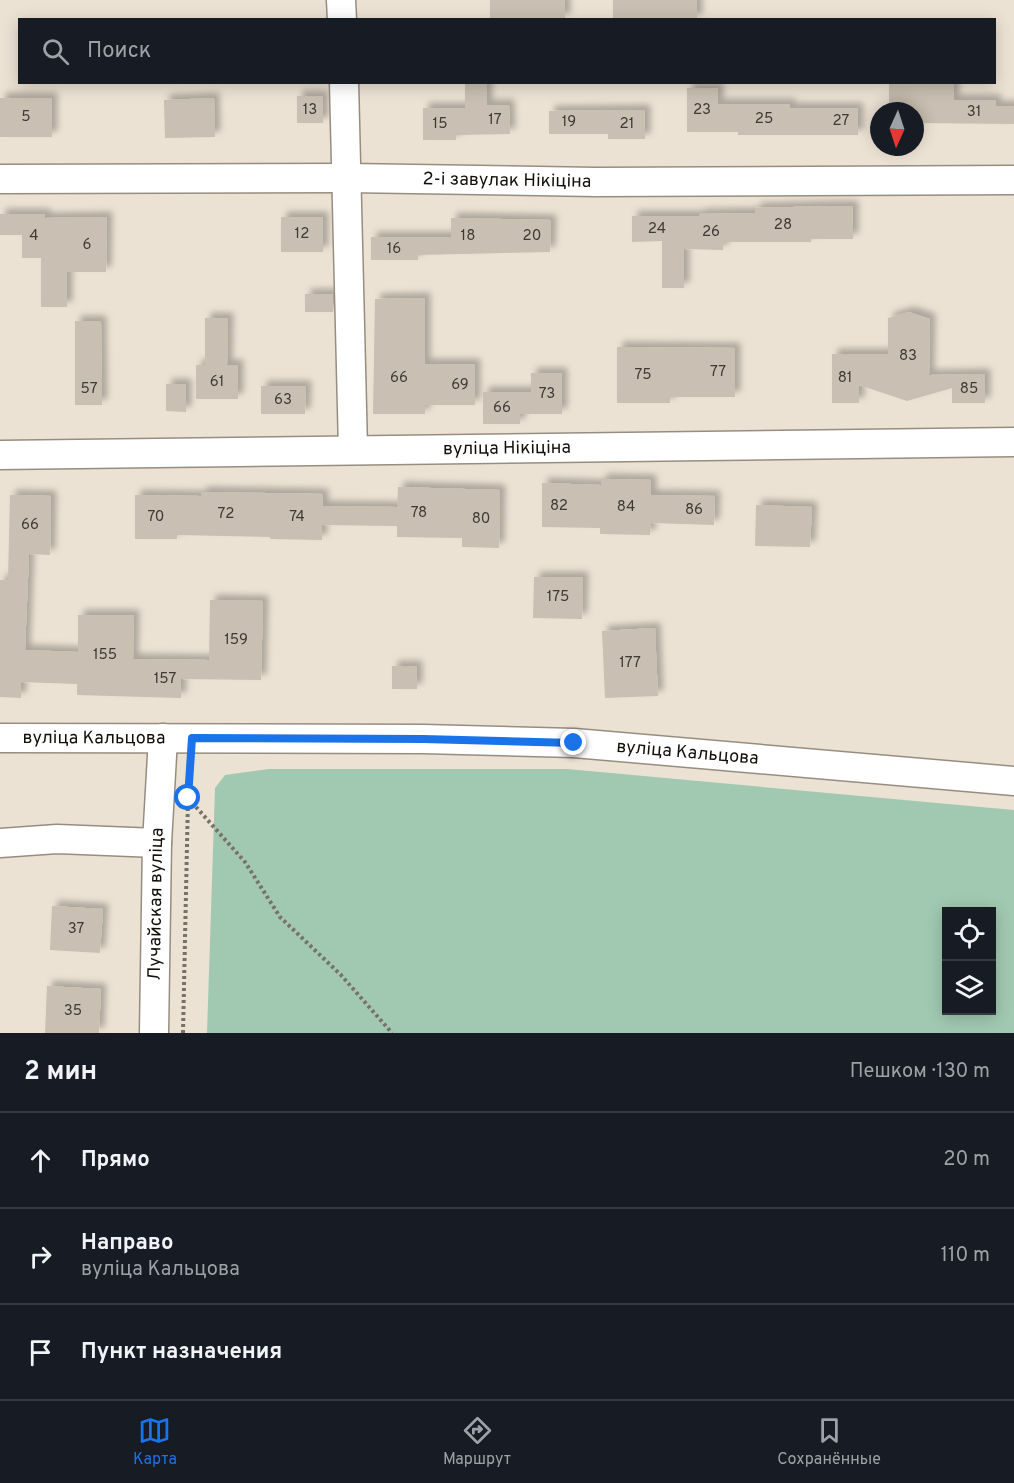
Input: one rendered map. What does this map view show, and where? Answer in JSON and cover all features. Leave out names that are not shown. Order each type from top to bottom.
[{"type":"street","points":[[341,0],[342,18]]},
{"type":"street","points":[[344,84],[353,449]]},
{"type":"street","name":"2-і завулак Нікіціна","points":[[0,179],[348,178],[596,182],[1014,180]]},
{"type":"street","name":"вуліца Нікіціна","points":[[0,455],[1014,442]]},
{"type":"street","name":"вуліца Кальцова","points":[[0,738],[413,739],[574,743],[1014,781]]},
{"type":"street","name":"Лучайская вуліца","points":[[154,1033],[157,843],[163,738]]},
{"type":"street","points":[[0,843],[57,839],[157,843]]},
{"type":"path","points":[[183,1033],[188,798],[192,738]]},
{"type":"path","points":[[188,798],[245,862],[280,916],[341,975],[392,1033]]},
{"type":"green space","points":[[269,769],[567,769],[1014,810],[1014,1033],[207,1033],[215,788],[225,775]]},
{"type":"building","points":[[490,0],[565,0],[565,18],[490,18]]},
{"type":"building","points":[[613,0],[697,0],[697,18],[613,18]]},
{"type":"building","points":[[465,84],[487,84],[487,105],[509,105],[510,134],[456,135],[456,140],[423,140],[423,108],[465,108]]},
{"type":"building","points":[[889,84],[954,84],[954,100],[996,100],[996,106],[1014,106],[1014,124],[924,123],[924,102],[889,102]]},
{"type":"building","points":[[687,88],[718,88],[718,104],[790,104],[790,108],[858,108],[858,135],[738,135],[738,132],[687,132]]},
{"type":"building","points":[[297,96],[323,96],[323,123],[297,123]]},
{"type":"building","points":[[0,98],[52,98],[52,137],[0,137]]},
{"type":"building","points":[[214,98],[215,137],[165,138],[164,100]]},
{"type":"building","points":[[645,110],[645,139],[608,139],[608,134],[549,134],[549,111]]},
{"type":"building","points":[[853,206],[853,239],[811,239],[811,242],[723,242],[723,250],[684,249],[684,288],[662,288],[662,241],[632,242],[632,216],[699,216],[699,214],[755,213],[755,208]]},
{"type":"building","points":[[0,214],[45,214],[45,218],[107,217],[106,272],[67,272],[67,307],[41,307],[41,258],[22,258],[22,235],[0,235]]},
{"type":"building","points":[[281,217],[323,217],[323,252],[281,252]]},
{"type":"building","points":[[451,218],[551,220],[550,252],[418,255],[418,260],[371,260],[371,237],[451,237]]},
{"type":"building","points":[[305,294],[333,294],[333,312],[305,312]]},
{"type":"building","points":[[425,298],[425,364],[475,364],[475,405],[425,405],[425,414],[373,414],[375,299]]},
{"type":"building","points":[[909,312],[930,319],[929,375],[985,374],[985,403],[952,403],[952,388],[907,401],[859,385],[859,403],[832,403],[832,354],[888,354],[888,318]]},
{"type":"building","points":[[205,318],[228,318],[227,365],[238,365],[238,399],[196,399],[196,365],[205,365]]},
{"type":"building","points":[[75,321],[101,321],[102,405],[75,405]]},
{"type":"building","points":[[617,347],[735,348],[735,397],[670,397],[670,403],[617,403]]},
{"type":"building","points":[[531,373],[562,373],[562,414],[520,414],[520,424],[483,424],[483,392],[531,392]]},
{"type":"building","points":[[166,384],[186,384],[186,412],[166,411]]},
{"type":"building","points":[[261,386],[306,386],[305,414],[261,414]]},
{"type":"building","points":[[601,479],[651,480],[651,495],[715,496],[714,525],[651,523],[650,535],[600,534],[600,528],[542,527],[542,483],[601,485]]},
{"type":"building","points":[[398,487],[500,490],[499,548],[462,547],[462,538],[397,537],[397,526],[322,525],[322,540],[177,535],[177,539],[135,539],[135,495],[201,496],[201,492],[323,494],[323,506],[397,507]]},
{"type":"building","points":[[10,495],[51,496],[50,555],[29,554],[25,650],[78,652],[78,615],[134,615],[133,659],[209,660],[210,600],[263,601],[261,680],[181,679],[181,698],[77,695],[77,684],[21,682],[21,698],[0,697],[0,580],[8,580]]},
{"type":"building","points":[[756,505],[812,507],[810,547],[755,546]]},
{"type":"building","points":[[534,577],[583,577],[582,619],[533,618]]},
{"type":"building","points":[[655,628],[658,696],[605,698],[602,631]]},
{"type":"building","points":[[392,666],[417,666],[417,689],[392,689]]},
{"type":"building","points":[[52,906],[103,909],[100,953],[50,950]]},
{"type":"building","points":[[47,986],[101,989],[99,1033],[45,1033]]},
{"type":"route","points":[[188,798],[192,738],[423,739],[574,743]]}]
